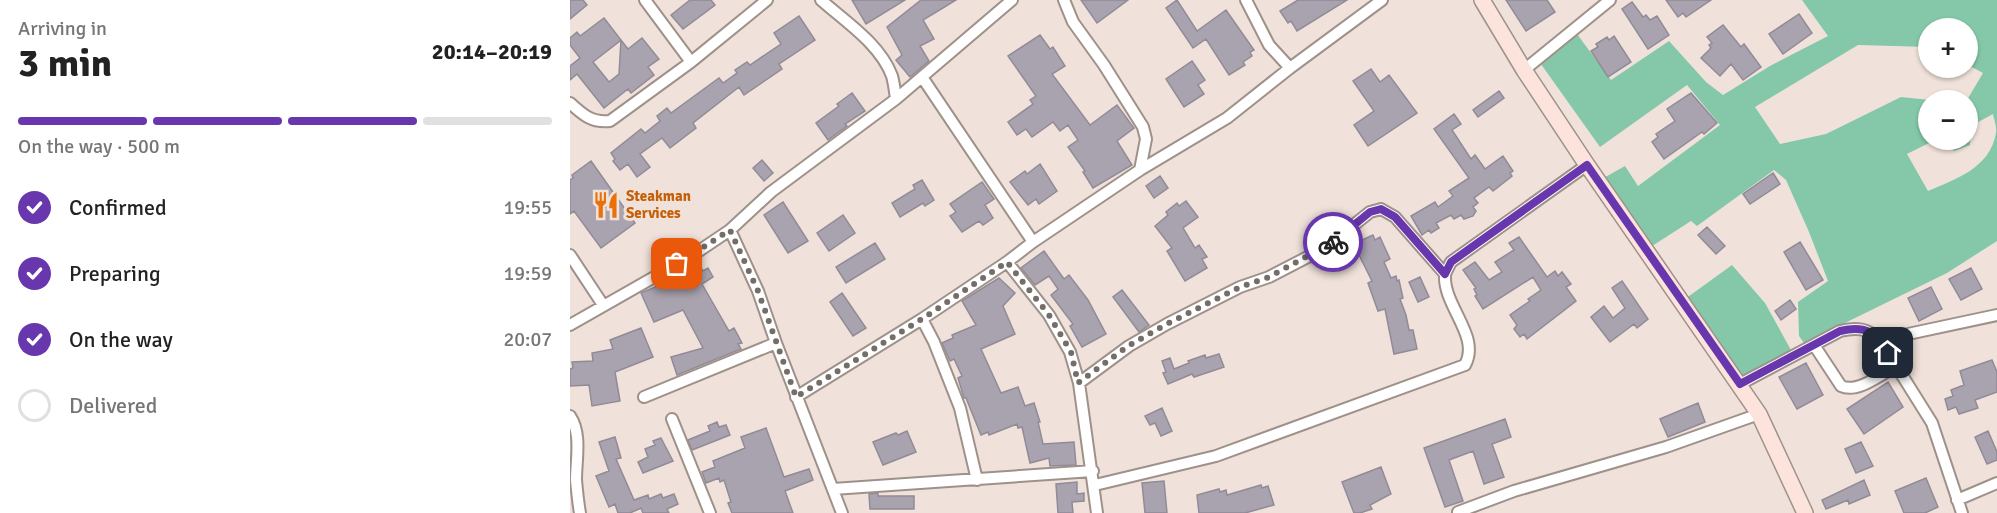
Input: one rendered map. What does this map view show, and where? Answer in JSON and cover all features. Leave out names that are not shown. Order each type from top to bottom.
[{"type":"street","points":[[645,0],[691,62]]},
{"type":"street","points":[[570,103],[586,117],[599,122],[610,120],[691,62],[767,0]]},
{"type":"street","points":[[821,0],[870,44],[882,58],[892,77],[896,99]]},
{"type":"street","points":[[570,325],[693,255],[730,230],[771,192],[896,99],[1012,0]]},
{"type":"street","points":[[1064,0],[1073,22],[1104,64],[1143,127],[1146,148],[1140,170]]},
{"type":"street","points":[[1246,0],[1269,45],[1290,68]]},
{"type":"street","points":[[796,397],[922,319],[1140,170],[1227,118],[1382,0]]},
{"type":"street","points":[[1482,0],[1524,70],[1587,165],[1759,414],[1805,513]]},
{"type":"street","points":[[1524,70],[1610,0]]},
{"type":"street","points":[[922,77],[1033,242]]},
{"type":"street","points":[[1445,274],[1451,262],[1587,165]]},
{"type":"street","points":[[1078,383],[1128,346],[1240,287],[1269,277],[1325,248],[1370,212],[1381,209],[1395,217],[1445,274],[1448,291],[1468,340],[1470,356],[1465,365],[1216,456],[1095,485]]},
{"type":"street","points":[[730,230],[758,291],[796,397],[842,513]]},
{"type":"street","points":[[570,255],[603,305]]},
{"type":"street","points":[[1007,262],[1049,315],[1071,352],[1095,485],[1097,513]]},
{"type":"street","points":[[1880,340],[1997,315]]},
{"type":"street","points":[[922,319],[934,342],[960,408],[978,480]]},
{"type":"street","points":[[1740,384],[1840,331],[1862,328],[1872,333],[1880,340],[1932,423],[1962,513]]},
{"type":"street","points":[[644,398],[776,343]]},
{"type":"street","points":[[1814,345],[1841,386],[1847,388],[1855,388],[1896,366]]},
{"type":"street","points":[[1458,513],[1514,491],[1666,447],[1759,414]]},
{"type":"street","points":[[570,416],[578,441],[576,482],[580,513]]},
{"type":"street","points":[[672,419],[710,513]]},
{"type":"street","points":[[833,489],[1092,471]]},
{"type":"street","points":[[1957,500],[1997,483]]},
{"type":"green space","points":[[1802,0],[1997,0],[1997,241],[1947,273],[1804,343],[1799,336],[1798,302],[1828,281],[1786,180],[1774,170],[1697,226],[1691,221],[1649,248],[1600,180],[1625,166],[1638,186],[1720,125],[1687,85],[1600,147],[1538,60],[1577,34],[1611,80],[1669,41],[1706,82],[1723,95],[1770,66],[1828,36]],"holes":[[[1918,18],[1978,18],[1978,70],[1983,73],[1973,90],[1978,90],[1978,122],[1993,114],[1996,126],[1993,145],[1987,155],[1970,171],[1928,191],[1907,154],[1918,148],[1918,99],[1901,97],[1826,134],[1780,144],[1755,107],[1858,45],[1918,47]]]},
{"type":"green space","points":[[1732,265],[1765,303],[1791,350],[1743,380],[1685,299]]},
{"type":"building","points":[[570,0],[583,0],[587,5],[570,19]]},
{"type":"building","points":[[690,0],[711,0],[715,5],[683,29],[671,15]]},
{"type":"building","points":[[852,0],[905,0],[866,24]]},
{"type":"building","points":[[921,0],[956,0],[923,20],[934,39],[920,46],[929,61],[910,77],[896,60],[902,55],[887,27]]},
{"type":"building","points":[[1081,0],[1128,0],[1097,23]]},
{"type":"building","points":[[1177,0],[1197,31],[1226,10],[1254,50],[1250,52],[1252,56],[1243,62],[1245,65],[1229,75],[1206,39],[1193,48],[1166,8]]},
{"type":"building","points":[[1298,0],[1347,0],[1297,31],[1291,21],[1288,23],[1280,11]]},
{"type":"building","points":[[1506,0],[1547,0],[1555,12],[1526,31]]},
{"type":"building","points":[[1666,0],[1711,0],[1686,17],[1683,13],[1678,17]]},
{"type":"building","points":[[1632,2],[1643,17],[1646,15],[1650,20],[1657,16],[1669,35],[1648,49],[1622,9]]},
{"type":"building","points":[[1799,14],[1812,33],[1783,54],[1769,34]]},
{"type":"building","points":[[799,16],[815,40],[779,64],[782,69],[744,95],[739,87],[693,123],[696,128],[670,148],[662,138],[640,154],[650,167],[637,177],[628,164],[620,170],[613,161],[615,159],[611,153],[641,129],[645,133],[660,121],[657,116],[667,108],[671,113],[719,78],[723,83],[737,73],[735,70],[747,62],[750,65],[781,44],[774,33]]},
{"type":"building","points":[[604,18],[628,49],[642,38],[659,59],[648,67],[654,75],[631,93],[628,89],[604,108],[577,74],[570,80],[570,66],[580,58],[570,45],[570,38],[577,32],[580,36]],"holes":[[[621,40],[619,74],[609,82],[593,62]]]},
{"type":"building","points":[[1723,25],[1741,47],[1744,44],[1761,67],[1743,80],[1731,64],[1720,76],[1701,58],[1711,48],[1709,45],[1712,43],[1707,37]]},
{"type":"building","points":[[1040,35],[1050,49],[1053,47],[1065,66],[1052,74],[1090,125],[1117,105],[1134,128],[1117,141],[1132,165],[1093,188],[1083,172],[1085,171],[1068,147],[1078,140],[1068,125],[1060,131],[1053,122],[1032,137],[1026,129],[1017,135],[1008,122],[1033,104],[1030,100],[1036,96],[1008,56]]},
{"type":"building","points":[[1614,36],[1631,62],[1608,77],[1591,51],[1598,47],[1596,44],[1607,37],[1609,40]]},
{"type":"building","points":[[1192,61],[1205,80],[1198,85],[1204,94],[1184,107],[1166,79]]},
{"type":"building","points":[[1371,69],[1380,82],[1389,75],[1417,113],[1368,146],[1354,125],[1374,111],[1353,81]]},
{"type":"building","points":[[1499,91],[1504,98],[1478,117],[1473,110]]},
{"type":"building","points":[[852,93],[865,111],[845,124],[847,126],[828,140],[816,123]]},
{"type":"building","points":[[1691,93],[1717,123],[1664,159],[1652,142],[1658,137],[1656,134],[1675,121],[1667,109]]},
{"type":"building","points":[[1454,114],[1461,124],[1452,130],[1471,159],[1475,155],[1485,169],[1503,156],[1513,171],[1510,173],[1512,176],[1493,191],[1489,187],[1474,198],[1478,203],[1473,207],[1476,211],[1473,216],[1464,219],[1461,215],[1454,219],[1451,215],[1436,223],[1439,228],[1431,233],[1429,230],[1422,235],[1411,216],[1435,202],[1438,207],[1453,196],[1449,191],[1469,178],[1434,129]]},
{"type":"building","points":[[762,160],[773,173],[764,181],[753,168]]},
{"type":"building","points":[[591,161],[635,223],[601,248],[574,211],[570,214],[570,180],[573,178],[572,175]]},
{"type":"building","points":[[1040,164],[1057,191],[1039,204],[1036,199],[1028,205],[1010,182],[1025,171],[1027,174]]},
{"type":"building","points":[[1773,173],[1780,184],[1750,204],[1743,194]]},
{"type":"building","points":[[1160,176],[1168,188],[1154,198],[1146,186]]},
{"type":"building","points":[[922,180],[934,200],[925,206],[923,203],[900,217],[892,203],[915,189],[913,185]]},
{"type":"building","points":[[982,182],[994,199],[985,205],[993,218],[983,225],[979,221],[962,232],[950,216],[956,212],[950,204]]},
{"type":"building","points":[[1186,201],[1198,217],[1183,228],[1195,248],[1199,245],[1207,257],[1202,259],[1207,268],[1185,281],[1167,251],[1172,248],[1155,226],[1177,203],[1179,206]]},
{"type":"building","points":[[783,202],[808,241],[788,253],[764,215]]},
{"type":"building","points":[[843,215],[855,233],[829,251],[817,233]]},
{"type":"building","points":[[1707,227],[1725,246],[1716,254],[1698,235]]},
{"type":"building","points":[[1373,235],[1375,240],[1380,237],[1390,259],[1384,262],[1391,278],[1396,276],[1397,281],[1399,280],[1403,298],[1400,299],[1409,330],[1413,330],[1417,349],[1394,354],[1385,309],[1378,311],[1368,283],[1372,281],[1355,247],[1361,244],[1360,241]]},
{"type":"building","points":[[1519,237],[1547,277],[1555,271],[1558,276],[1562,272],[1571,284],[1566,287],[1576,301],[1527,339],[1524,334],[1520,337],[1514,329],[1517,325],[1510,315],[1541,290],[1533,277],[1483,309],[1475,296],[1477,295],[1474,289],[1476,288],[1463,270],[1475,262],[1489,280],[1502,272],[1495,262],[1514,250],[1509,243]]},
{"type":"building","points":[[1800,242],[1823,280],[1806,290],[1784,252]]},
{"type":"building","points":[[875,243],[885,259],[846,283],[836,267]]},
{"type":"building","points":[[1044,251],[1064,279],[1069,275],[1088,300],[1106,334],[1082,347],[1070,326],[1073,324],[1051,295],[1058,289],[1049,276],[1035,285],[1021,268]]},
{"type":"building","points":[[698,263],[703,271],[708,268],[713,277],[702,284],[729,331],[734,328],[742,343],[738,344],[741,349],[677,375],[671,357],[703,348],[683,310],[654,322],[641,293],[672,280],[671,278]]},
{"type":"building","points":[[1971,268],[1982,289],[1961,300],[1949,279]]},
{"type":"building","points":[[1420,277],[1429,297],[1418,302],[1409,282]]},
{"type":"building","points":[[999,278],[1015,293],[1003,306],[1015,334],[981,349],[1001,393],[1018,387],[1025,406],[1034,403],[1043,444],[1074,442],[1076,465],[1050,466],[1049,458],[1030,463],[1022,427],[1018,428],[1017,424],[989,435],[988,432],[981,435],[966,398],[964,398],[958,378],[962,376],[954,359],[950,361],[942,343],[953,338],[952,335],[976,325],[962,301]]},
{"type":"building","points":[[1622,281],[1648,319],[1637,328],[1634,324],[1610,342],[1591,317],[1604,306],[1613,318],[1625,308],[1612,288]]},
{"type":"building","points":[[1931,287],[1942,309],[1919,321],[1908,298]]},
{"type":"building","points":[[1122,290],[1149,325],[1139,332],[1113,297]]},
{"type":"building","points":[[842,293],[866,328],[853,336],[830,302]]},
{"type":"building","points":[[1790,300],[1796,309],[1781,320],[1775,311]]},
{"type":"building","points":[[641,328],[653,357],[615,372],[620,401],[592,406],[589,385],[570,386],[572,362],[593,361],[592,353],[613,349],[610,340]]},
{"type":"building","points":[[1219,354],[1224,367],[1194,377],[1192,374],[1168,384],[1163,373],[1166,372],[1162,361],[1170,358],[1174,369],[1205,355],[1206,358]]},
{"type":"building","points":[[1992,360],[1997,372],[1997,392],[1975,400],[1978,408],[1959,414],[1956,407],[1948,410],[1945,399],[1953,396],[1951,390],[1964,385],[1960,371]]},
{"type":"building","points":[[1806,363],[1823,395],[1797,409],[1779,377]]},
{"type":"building","points":[[1888,382],[1903,407],[1864,434],[1847,409]]},
{"type":"building","points":[[1698,403],[1705,422],[1668,437],[1660,419]]},
{"type":"building","points":[[1162,408],[1172,431],[1161,436],[1155,423],[1150,425],[1145,416]]},
{"type":"building","points":[[1505,419],[1511,437],[1492,444],[1504,477],[1484,484],[1473,451],[1449,460],[1463,501],[1445,507],[1424,448]]},
{"type":"building","points":[[717,422],[719,427],[726,425],[730,435],[692,450],[688,440],[710,431],[708,426]]},
{"type":"building","points":[[766,428],[784,477],[809,469],[813,480],[785,491],[793,513],[732,513],[724,480],[720,482],[719,478],[706,483],[702,472],[715,467],[713,461],[745,448],[741,437]]},
{"type":"building","points":[[907,431],[916,452],[883,465],[873,442]]},
{"type":"building","points":[[1988,431],[1997,452],[1997,460],[1987,464],[1975,437]]},
{"type":"building","points":[[615,437],[621,458],[616,459],[634,500],[648,495],[649,499],[661,494],[663,498],[674,494],[678,504],[667,509],[669,513],[643,513],[641,508],[630,513],[618,513],[615,504],[609,507],[596,476],[609,471],[599,442]]},
{"type":"building","points":[[661,438],[673,461],[643,473],[638,462],[648,457],[645,449],[655,445],[653,441]]},
{"type":"building","points":[[1861,442],[1873,466],[1856,473],[1845,449]]},
{"type":"building","points":[[1381,467],[1391,494],[1370,505],[1372,509],[1354,513],[1342,482]]},
{"type":"building","points":[[1926,478],[1938,507],[1925,513],[1904,513],[1895,491]]},
{"type":"building","points":[[1864,480],[1870,495],[1849,504],[1848,500],[1826,509],[1822,500]]},
{"type":"building","points":[[1164,481],[1167,513],[1145,513],[1142,483]]},
{"type":"building","points":[[1077,482],[1077,494],[1084,493],[1084,501],[1072,502],[1073,513],[1058,513],[1056,484]]},
{"type":"building","points":[[1261,485],[1262,488],[1268,486],[1274,505],[1245,513],[1199,513],[1197,495],[1219,489],[1220,492],[1226,490],[1227,495]]},
{"type":"building","points":[[878,493],[878,496],[914,496],[914,509],[870,509],[869,494]]},
{"type":"way so far","points":[[677,264],[730,230],[758,291],[796,397],[922,319],[1007,262],[1049,315],[1071,352],[1078,383],[1128,346],[1167,324],[1240,287],[1269,277],[1333,242]]},
{"type":"place","name":"Steakman Services","points":[[606,205]]},
{"type":"route","points":[[1333,242],[1370,212],[1381,209],[1395,217],[1445,274],[1451,262],[1587,165],[1740,384],[1840,331],[1852,328],[1862,328],[1872,333],[1880,340],[1888,353]]}]
